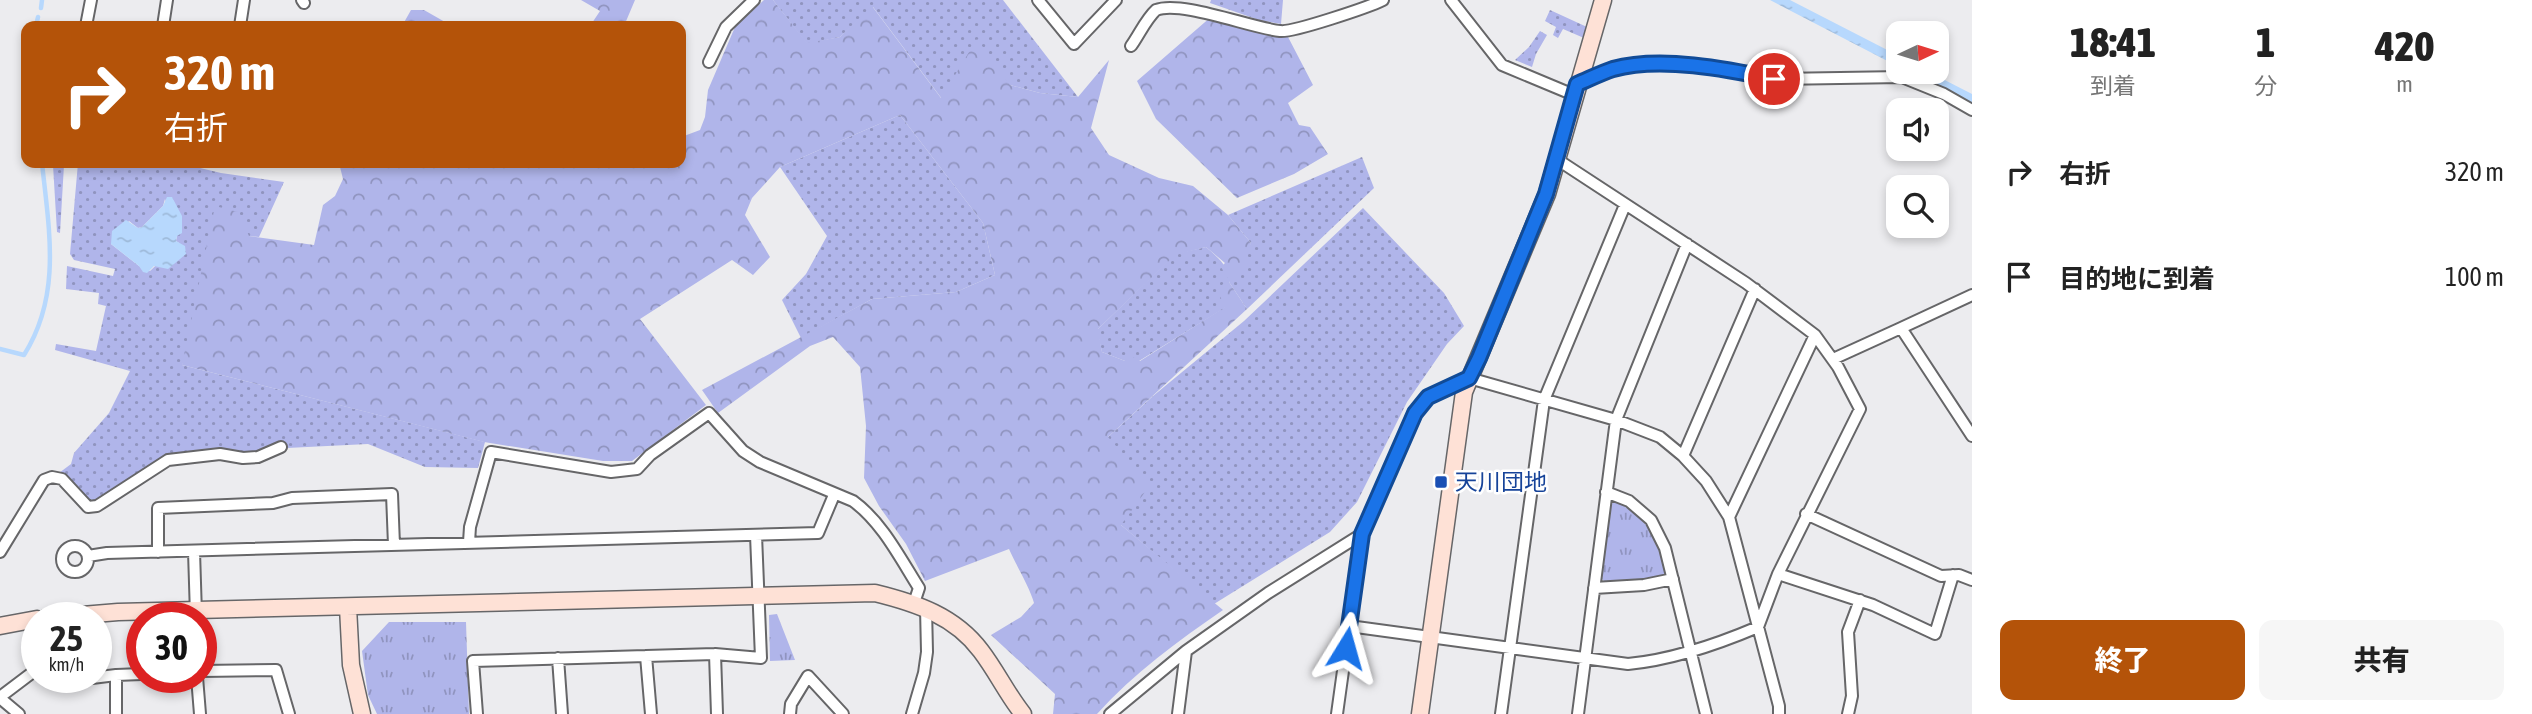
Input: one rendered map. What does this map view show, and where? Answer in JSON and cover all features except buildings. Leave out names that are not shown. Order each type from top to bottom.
[{"type":"street","points":[[87,21],[91,0]]},
{"type":"street","points":[[164,21],[167,0]]},
{"type":"street","points":[[241,21],[244,0]]},
{"type":"street","points":[[709,62],[726,27],[754,0]]},
{"type":"street","points":[[1038,0],[1074,44],[1116,0]]},
{"type":"street","points":[[1131,46],[1157,9],[1167,5],[1206,8],[1284,32],[1382,0]]},
{"type":"street","points":[[1451,0],[1502,65],[1576,90],[1613,69],[1643,65],[1682,65],[1725,69],[1774,79],[1902,77],[1944,94],[1972,110]]},
{"type":"street","points":[[1420,714],[1464,392],[1558,160],[1603,0]]},
{"type":"street","points":[[1558,160],[1755,289],[1815,335],[1833,359],[1860,409],[1806,514],[1778,574],[1758,627]]},
{"type":"street","points":[[1501,714],[1544,400],[1625,205]]},
{"type":"street","points":[[1578,714],[1616,421],[1687,244]]},
{"type":"street","points":[[1683,456],[1755,289]]},
{"type":"street","points":[[1833,359],[1972,295]]},
{"type":"street","points":[[1901,328],[1972,436]]},
{"type":"street","points":[[1730,517],[1815,335]]},
{"type":"street","points":[[1337,714],[1362,534],[1415,413],[1428,397],[1469,378],[1616,421],[1660,437],[1683,456],[1706,481],[1730,517],[1779,714]]},
{"type":"street","points":[[469,542],[470,527],[491,452],[611,472],[637,469],[650,455],[709,413],[743,451],[760,462],[853,501],[873,519],[919,588],[928,652],[912,714]]},
{"type":"street","points":[[0,552],[37,490],[44,480],[52,477],[62,479],[88,507],[97,506],[168,460],[220,454],[243,458],[258,457],[281,447]]},
{"type":"street","points":[[1606,492],[1629,501],[1651,520],[1665,548],[1706,714]]},
{"type":"street","points":[[158,552],[158,508],[391,494],[394,545]]},
{"type":"street","points":[[88,556],[107,553],[818,533],[834,495]]},
{"type":"street","points":[[1806,514],[1941,576],[1953,575],[1972,580]]},
{"type":"street","points":[[1110,714],[1186,651],[1268,593],[1362,534]]},
{"type":"street","points":[[477,714],[473,661],[715,653],[761,658],[756,535]]},
{"type":"street","points":[[194,551],[196,602]]},
{"type":"street","points":[[1778,574],[1860,600],[1936,634],[1953,575]]},
{"type":"street","points":[[1594,588],[1644,585],[1673,579]]},
{"type":"street","points":[[217,613],[866,592],[920,605],[964,633],[981,651],[1008,696],[1023,714]]},
{"type":"street","points":[[1848,714],[1852,696],[1848,632],[1860,600]]},
{"type":"street","points":[[348,607],[351,665],[362,714]]},
{"type":"street","points":[[0,626],[21,622]]},
{"type":"street","points":[[1349,626],[1628,664],[1642,663],[1690,650],[1758,627]]},
{"type":"street","points":[[1178,714],[1186,651]]},
{"type":"street","points":[[715,653],[717,714]]},
{"type":"street","points":[[646,656],[651,714]]},
{"type":"street","points":[[558,658],[562,714]]},
{"type":"street","points":[[217,671],[276,670],[289,714]]},
{"type":"street","points":[[116,714],[117,675]]},
{"type":"street","points":[[112,676],[126,675]]},
{"type":"street","points":[[790,714],[792,704],[808,676],[843,714]]},
{"type":"street","points":[[19,714],[0,698],[21,682]]},
{"type":"street","points":[[198,693],[200,714]]},
{"type":"green space","points":[[581,0],[635,0],[626,21],[593,21],[600,11]]},
{"type":"green space","points":[[764,0],[773,0],[807,43],[840,37],[872,6],[941,98],[977,39],[1010,85],[1040,93],[1078,97],[1109,60],[1091,128],[1109,155],[1159,178],[1193,186],[1228,215],[1251,243],[1242,273],[1229,282],[1247,309],[1108,437],[1150,485],[1121,525],[1223,610],[1157,658],[1097,714],[1053,714],[1055,694],[991,635],[1021,617],[1034,603],[1009,549],[925,581],[906,544],[879,506],[864,478],[866,426],[860,367],[833,337],[810,346],[718,413],[702,390],[872,299],[956,292],[995,275],[983,223],[900,115],[780,167],[752,198],[745,215],[770,257],[753,275],[732,260],[640,319],[706,405],[632,461],[603,461],[484,442],[182,365],[215,206],[238,212],[249,236],[314,245],[323,205],[335,196],[343,179],[340,168],[686,168],[686,135],[700,130],[705,117],[708,90],[735,27]],"holes":[[[1206,247],[1225,263],[1221,267],[1228,279],[1217,290],[1225,307],[1140,361],[1131,356],[1125,361],[1102,352],[1098,329],[1175,255]]]},
{"type":"green space","points":[[773,0],[1003,0],[1078,97],[1040,93],[1010,85],[942,99],[873,7],[840,37],[807,44]]},
{"type":"green space","points":[[1211,0],[1283,0],[1281,24],[1259,20],[1210,3]]},
{"type":"green space","points":[[411,10],[424,10],[443,21],[405,21]]},
{"type":"green space","points":[[1550,10],[1587,27],[1584,38],[1563,29],[1558,38],[1553,35],[1556,27],[1545,21]]},
{"type":"green space","points":[[1212,16],[1287,35],[1313,85],[1288,103],[1299,125],[1310,127],[1328,154],[1294,174],[1237,198],[1156,119],[1137,81]]},
{"type":"green space","points":[[1540,31],[1547,35],[1532,67],[1515,60],[1529,47]]},
{"type":"green space","points":[[900,115],[983,223],[995,275],[956,292],[872,299],[801,338],[782,300],[806,274],[827,236],[780,167]]},
{"type":"green space","points":[[1362,157],[1374,188],[1247,309],[1229,282],[1251,243],[1228,215]]},
{"type":"green space","points":[[53,168],[64,168],[60,233],[57,232]]},
{"type":"green space","points":[[78,168],[200,168],[284,182],[259,237],[249,236],[182,365],[485,442],[478,468],[425,467],[368,444],[287,448],[276,442],[262,454],[168,457],[81,508],[55,476],[71,464],[74,453],[109,413],[130,371],[55,350],[56,344],[96,351],[106,306],[98,304],[99,293],[66,289],[67,266],[113,276],[115,269],[74,260],[70,254]],"holes":[[[165,199],[177,236],[176,241],[179,243],[150,271],[139,266],[111,244],[129,221],[138,228],[142,227],[163,206]]]},
{"type":"green space","points":[[1363,208],[1444,293],[1464,326],[1447,344],[1407,402],[1357,502],[1330,532],[1214,604],[1121,525],[1108,437],[1244,321]]},
{"type":"green space","points":[[1206,247],[1221,261],[1227,272],[1226,307],[1139,361],[1125,361],[1102,352],[1097,330],[1175,254]]},
{"type":"green space","points":[[1617,501],[1637,516],[1658,541],[1664,563],[1664,576],[1607,584],[1602,579],[1611,504]]},
{"type":"green space","points":[[777,614],[795,660],[770,661],[769,615]]},
{"type":"green space","points":[[389,622],[466,622],[469,714],[377,714],[368,695],[362,651]]},
{"type":"water","points":[[1770,0],[1790,0],[1886,49],[1886,60]]},
{"type":"water","points":[[1950,83],[1972,94],[1972,105],[1932,84]]},
{"type":"water","points":[[167,197],[172,197],[182,216],[182,233],[177,236],[176,241],[185,246],[186,254],[168,269],[154,266],[147,273],[143,272],[111,244],[112,231],[126,220],[138,228],[142,227],[163,206]]},
{"type":"waterway","points":[[41,8],[42,0]]},
{"type":"waterway","points":[[37,21],[38,17]]},
{"type":"waterway","points":[[0,349],[24,355],[44,309],[50,262],[42,168]]},
{"type":"place","name":"天川団地","points":[[1441,482]]},
{"type":"route","points":[[1346,648],[1362,534],[1415,413],[1428,397],[1469,378],[1479,358],[1546,194],[1558,160],[1577,84],[1613,69],[1643,65],[1725,69],[1774,79]]}]
